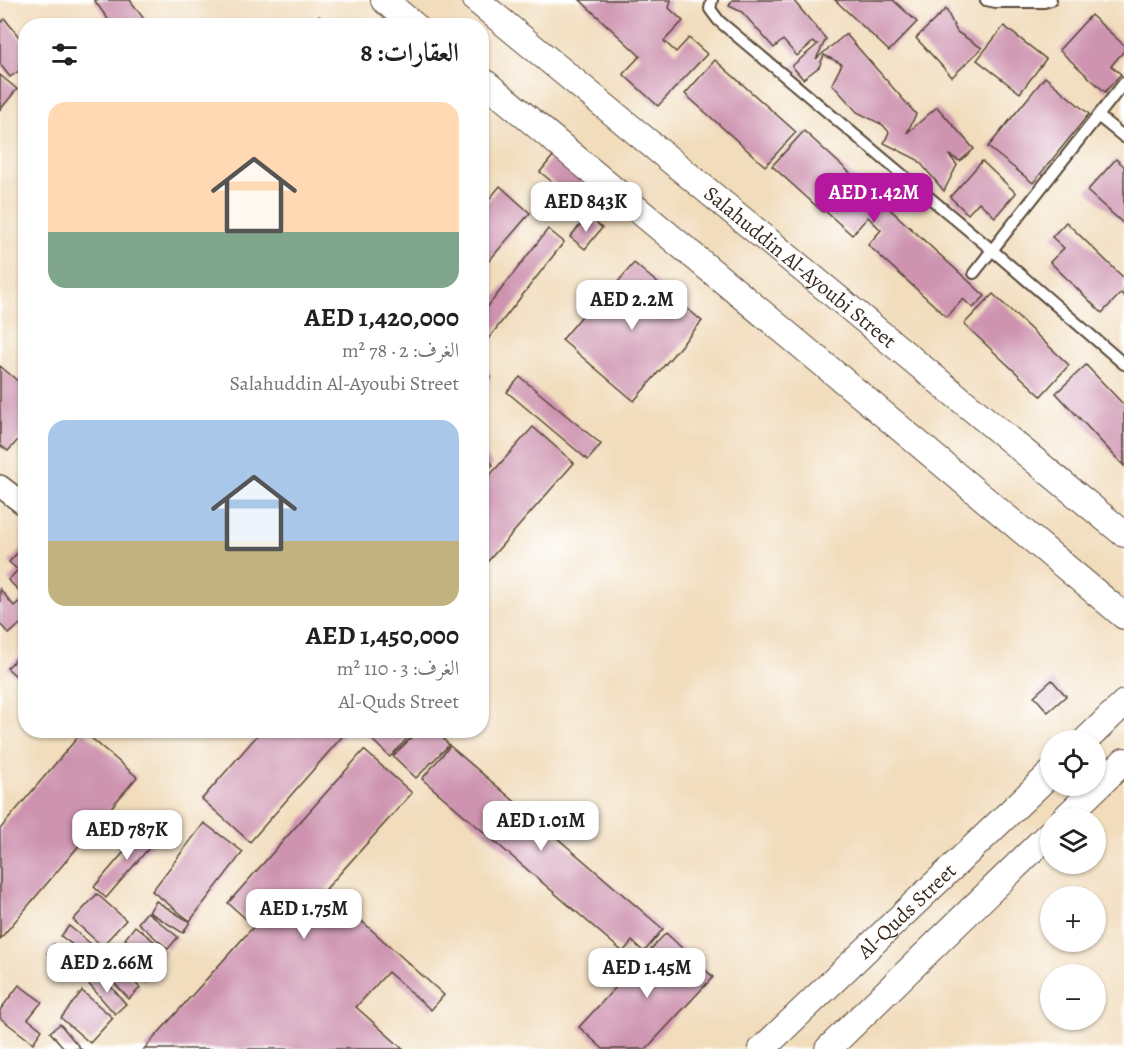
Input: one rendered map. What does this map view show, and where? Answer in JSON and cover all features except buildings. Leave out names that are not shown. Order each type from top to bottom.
[{"type":"street","points":[[384,0],[405,18]]},
{"type":"street","name":"Salahuddin Al-Ayoubi Street","points":[[476,0],[1124,534]]},
{"type":"street","points":[[489,87],[1124,616]]},
{"type":"street","points":[[1096,730],[1124,703]]},
{"type":"street","points":[[1075,808],[1124,760]]},
{"type":"street","name":"Al-Quds Street","points":[[762,1049],[1040,784]]},
{"type":"street","points":[[828,1049],[1040,843]]},
{"type":"lane","points":[[712,0],[710,9],[719,21],[1124,364]]},
{"type":"lane","points":[[986,0],[996,2],[1051,0]]},
{"type":"lane","points":[[974,273],[1124,83]]},
{"type":"lane","points":[[1098,116],[1124,137]]}]
